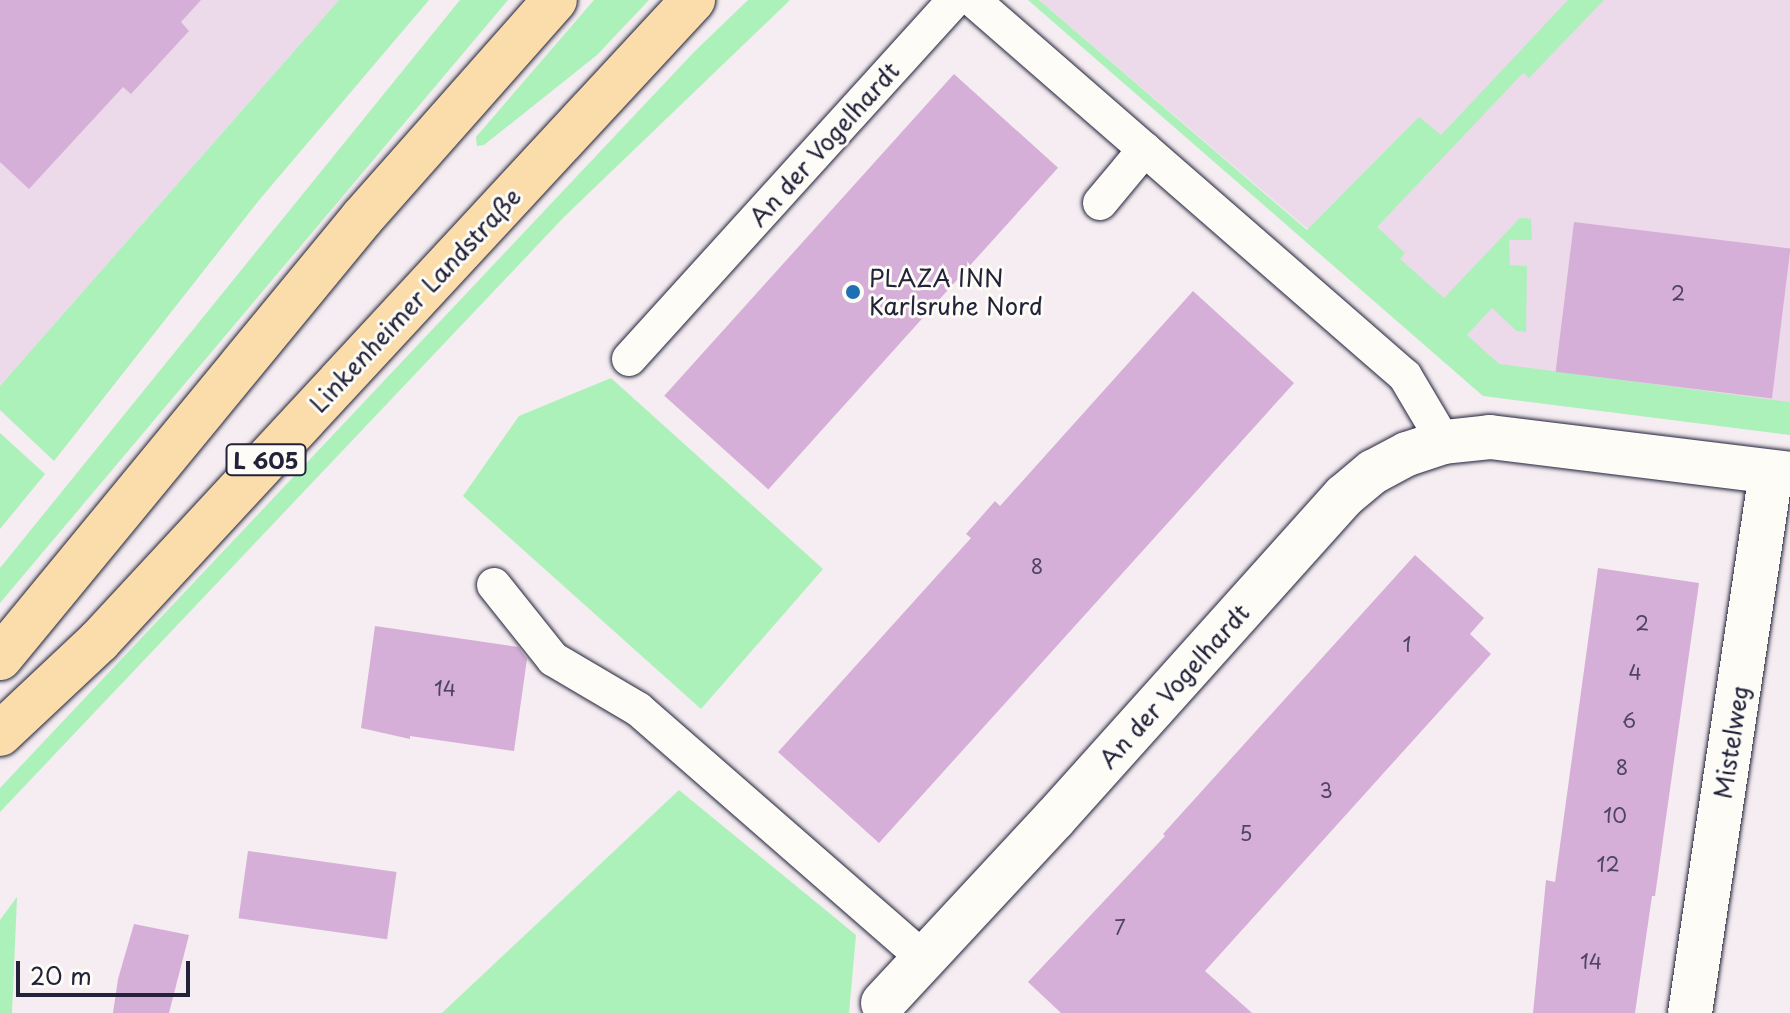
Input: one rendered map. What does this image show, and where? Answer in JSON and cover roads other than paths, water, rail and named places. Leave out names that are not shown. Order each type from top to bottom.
[{"type":"main road","points":[[0,658],[362,218],[555,0]]},
{"type":"main road","name":"Linkenheimer Landstraße","points":[[0,734],[99,641],[693,0]]},
{"type":"street","name":"An der Vogelhardt","points":[[883,1003],[1055,818],[1344,496],[1384,466],[1407,454],[1444,442],[1490,437],[1781,473]]},
{"type":"street","name":"Mistelweg","points":[[1690,1013],[1781,473]]},
{"type":"lane","name":"An der Vogelhardt","points":[[629,359],[955,0]]},
{"type":"lane","points":[[973,0],[1405,376],[1444,442]]},
{"type":"lane","points":[[1100,203],[1145,149]]},
{"type":"lane","points":[[494,585],[553,659],[638,709],[923,958]]},
{"type":"place","name":"PLAZA INN Karlsruhe Nord","points":[[853,292]]}]
